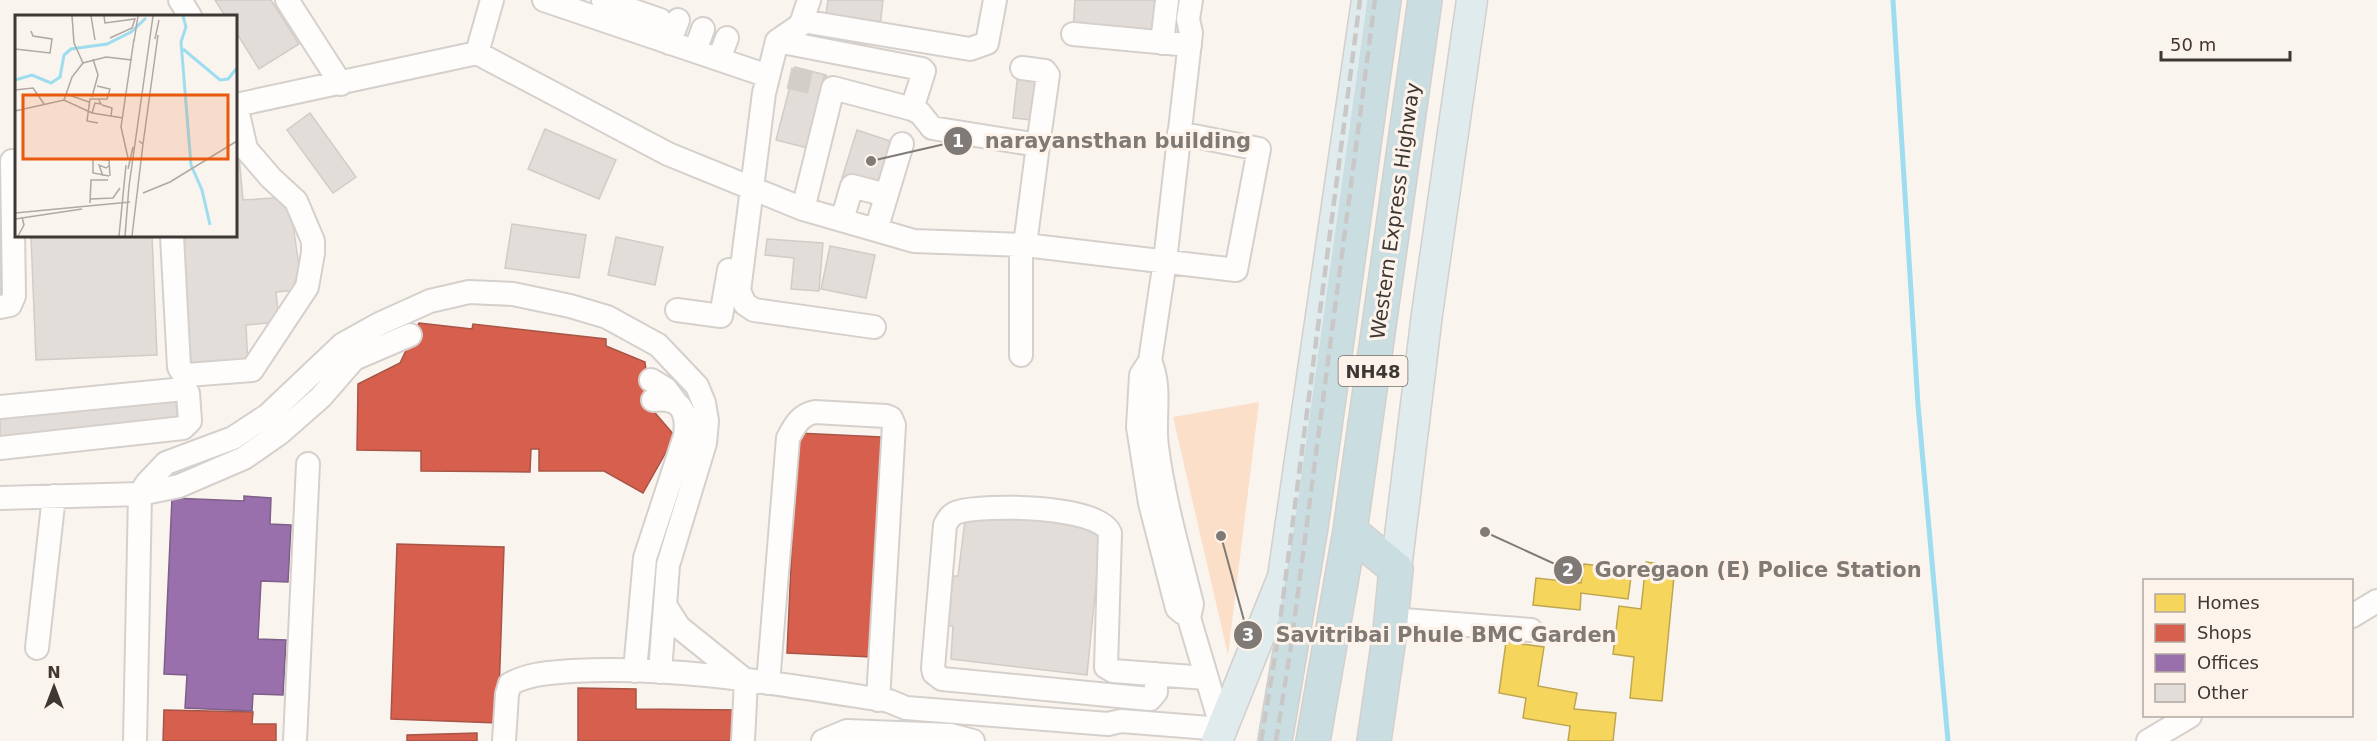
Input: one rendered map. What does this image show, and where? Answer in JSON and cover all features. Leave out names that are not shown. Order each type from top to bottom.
[{"type":"highway","name":"Western Express Highway","points":[[1275,741],[1311,526],[1384,0]]},
{"type":"highway","name":"Western Express Highway","points":[[1313,741],[1350,531],[1425,0]]},
{"type":"highway","points":[[1350,531],[1396,569],[1374,741]]},
{"type":"main road","points":[[1221,737],[1283,577],[1367,0]]},
{"type":"main road","points":[[1396,569],[1427,314],[1472,0]]},
{"type":"street","points":[[180,0],[189,15]]},
{"type":"street","points":[[287,0],[341,84]]},
{"type":"street","points":[[477,53],[492,0]]},
{"type":"street","points":[[544,0],[666,24]]},
{"type":"street","points":[[603,0],[666,24],[708,56],[775,86]]},
{"type":"street","points":[[777,41],[800,26],[805,10],[970,49],[987,43],[995,0]]},
{"type":"street","points":[[1162,43],[1167,0]]},
{"type":"street","points":[[504,741],[507,694],[510,684],[522,677],[536,674],[594,670],[660,672],[757,682],[884,700],[906,708],[1108,724],[1121,721],[1221,737],[1188,618],[1177,608],[1146,426],[1141,375],[1150,361],[1165,261],[1190,39],[1188,19],[1191,0]]},
{"type":"street","points":[[1190,39],[1201,18],[1204,0]]},
{"type":"street","points":[[708,56],[715,33]]},
{"type":"street","points":[[1073,34],[1162,43],[1190,39]]},
{"type":"street","points":[[775,121],[777,41]]},
{"type":"street","points":[[777,41],[923,70],[912,109]]},
{"type":"street","points":[[172,237],[179,367],[182,372],[187,375],[252,370],[307,287],[313,241],[296,201],[271,178],[246,149],[239,99],[341,84],[477,53],[668,154],[803,209],[914,241],[1023,245],[1236,270],[1258,149],[1179,133]]},
{"type":"street","points":[[1021,355],[1023,245],[1048,75],[1045,71],[1022,68]]},
{"type":"street","points":[[677,310],[721,316],[775,86]]},
{"type":"street","points":[[803,209],[829,87],[912,109],[920,113],[932,128],[1038,145]]},
{"type":"street","points":[[876,230],[902,144]]},
{"type":"street","points":[[0,307],[10,305],[14,296],[6,196],[9,161]]},
{"type":"street","points":[[842,220],[852,186],[886,195]]},
{"type":"street","points":[[733,272],[740,297],[754,310],[874,327]]},
{"type":"street","points":[[135,741],[140,494],[166,463],[233,438],[268,415],[349,352],[379,324],[430,301],[469,292],[513,294],[570,306],[607,317],[658,345],[697,386],[704,403],[697,422]]},
{"type":"street","points":[[349,352],[398,346]]},
{"type":"street","points":[[0,498],[140,494],[179,486],[244,458],[280,433],[321,397],[349,352]]},
{"type":"street","points":[[0,407],[184,389],[188,393],[190,421],[183,428],[0,448]]},
{"type":"street","points":[[634,671],[642,572],[649,543],[673,508],[705,444],[697,422],[660,394]]},
{"type":"street","points":[[743,741],[757,682],[788,438],[794,426],[807,414],[815,412],[886,416],[891,418],[894,425],[884,700]]},
{"type":"street","points":[[233,438],[244,458]]},
{"type":"street","points":[[295,741],[308,464]]},
{"type":"street","points":[[37,648],[54,496]]},
{"type":"street","points":[[660,672],[673,508]]},
{"type":"street","points":[[1156,674],[1156,692],[1150,699],[942,679],[937,676],[933,668],[945,525],[948,518],[958,512],[1018,508],[1066,512],[1103,523],[1110,533],[1106,667],[1113,670],[1206,678]]},
{"type":"street","points":[[0,512],[32,511]]},
{"type":"street","points":[[2353,615],[2377,601]]},
{"type":"street","points":[[665,604],[679,627],[757,682]]},
{"type":"street","points":[[1391,619],[1530,630]]},
{"type":"street","points":[[2148,741],[2188,717]]},
{"type":"street","points":[[823,741],[846,730],[950,735],[973,741]]},
{"type":"shaded area","points":[[1259,402],[1228,655],[1173,417]]},
{"type":"building: Homes","points":[[1646,562],[1675,566],[1662,701],[1630,698],[1634,657],[1613,654],[1619,606],[1641,609]]},
{"type":"building: Homes","points":[[1584,564],[1632,570],[1628,599],[1581,593],[1580,610],[1533,605],[1536,578],[1581,583]]},
{"type":"building: Homes","points":[[1506,642],[1544,647],[1538,686],[1577,693],[1574,709],[1616,713],[1613,741],[1568,741],[1570,726],[1523,718],[1526,698],[1499,693]]},
{"type":"building: Shops","points":[[419,323],[472,329],[473,324],[606,339],[606,346],[645,362],[650,407],[675,436],[643,493],[604,471],[539,471],[539,449],[531,449],[530,472],[421,471],[421,451],[357,450],[358,384],[400,363]]},
{"type":"building: Shops","points":[[797,433],[881,437],[871,657],[787,653]]},
{"type":"building: Shops","points":[[397,544],[504,547],[498,723],[391,719]]},
{"type":"building: Shops","points":[[578,688],[636,689],[636,709],[739,710],[738,741],[578,741]]},
{"type":"building: Shops","points":[[164,710],[253,712],[252,724],[276,724],[276,741],[163,741]]},
{"type":"building: Shops","points":[[477,733],[477,741],[407,741],[407,735]]},
{"type":"building: Offices","points":[[244,496],[271,498],[270,524],[291,525],[288,582],[261,581],[258,639],[286,640],[283,695],[253,694],[252,711],[185,708],[187,675],[164,674],[172,498],[244,501]]},
{"type":"building: Other","points":[[215,0],[271,0],[299,44],[259,69],[237,34],[237,15],[224,15]]},
{"type":"building: Other","points":[[828,0],[883,0],[880,27],[825,21]]},
{"type":"building: Other","points":[[1075,0],[1159,0],[1156,32],[1073,31]]},
{"type":"building: Other","points":[[795,67],[826,75],[808,148],[776,140]]},
{"type":"building: Other","points":[[1018,72],[1044,75],[1039,121],[1013,118]]},
{"type":"building: Other","points":[[310,113],[356,177],[333,193],[287,130]]},
{"type":"building: Other","points":[[545,129],[616,160],[599,199],[528,169]]},
{"type":"building: Other","points":[[857,130],[899,144],[884,191],[842,178]]},
{"type":"building: Other","points":[[857,130],[899,144],[884,191],[842,178]]},
{"type":"building: Other","points":[[237,156],[239,156],[243,200],[289,197],[301,280],[295,281],[296,290],[276,292],[279,322],[246,325],[248,367],[187,370],[178,237],[237,237]]},
{"type":"building: Other","points":[[0,205],[7,205],[9,300],[0,301]]},
{"type":"building: Other","points":[[512,224],[586,235],[579,278],[505,268]]},
{"type":"building: Other","points":[[31,237],[152,237],[157,355],[36,360]]},
{"type":"building: Other","points":[[616,237],[663,247],[655,285],[608,275]]},
{"type":"building: Other","points":[[767,239],[823,243],[819,291],[791,289],[794,258],[765,255]]},
{"type":"building: Other","points":[[830,246],[875,255],[866,298],[821,289]]},
{"type":"building: Other","points":[[175,393],[178,423],[0,443],[0,411]]},
{"type":"building: Other","points":[[1014,515],[1057,519],[1101,533],[1087,675],[951,659],[953,626],[948,626],[953,576],[958,576],[965,521]]},
{"type":"waterway","points":[[1893,0],[1918,405],[1948,741]]},
{"type":"tunnel","points":[[789,78],[825,86]]},
{"type":"railway","points":[[1261,741],[1277,645],[1360,0]]},
{"type":"railway","points":[[1276,741],[1291,646],[1375,0]]},
{"type":"place","name":"narayansthan building","points":[[871,161]]},
{"type":"place","name":"Goregaon (E) Police Station","points":[[1485,532]]},
{"type":"place","name":"Savitribai Phule BMC Garden","points":[[1221,536]]}]
